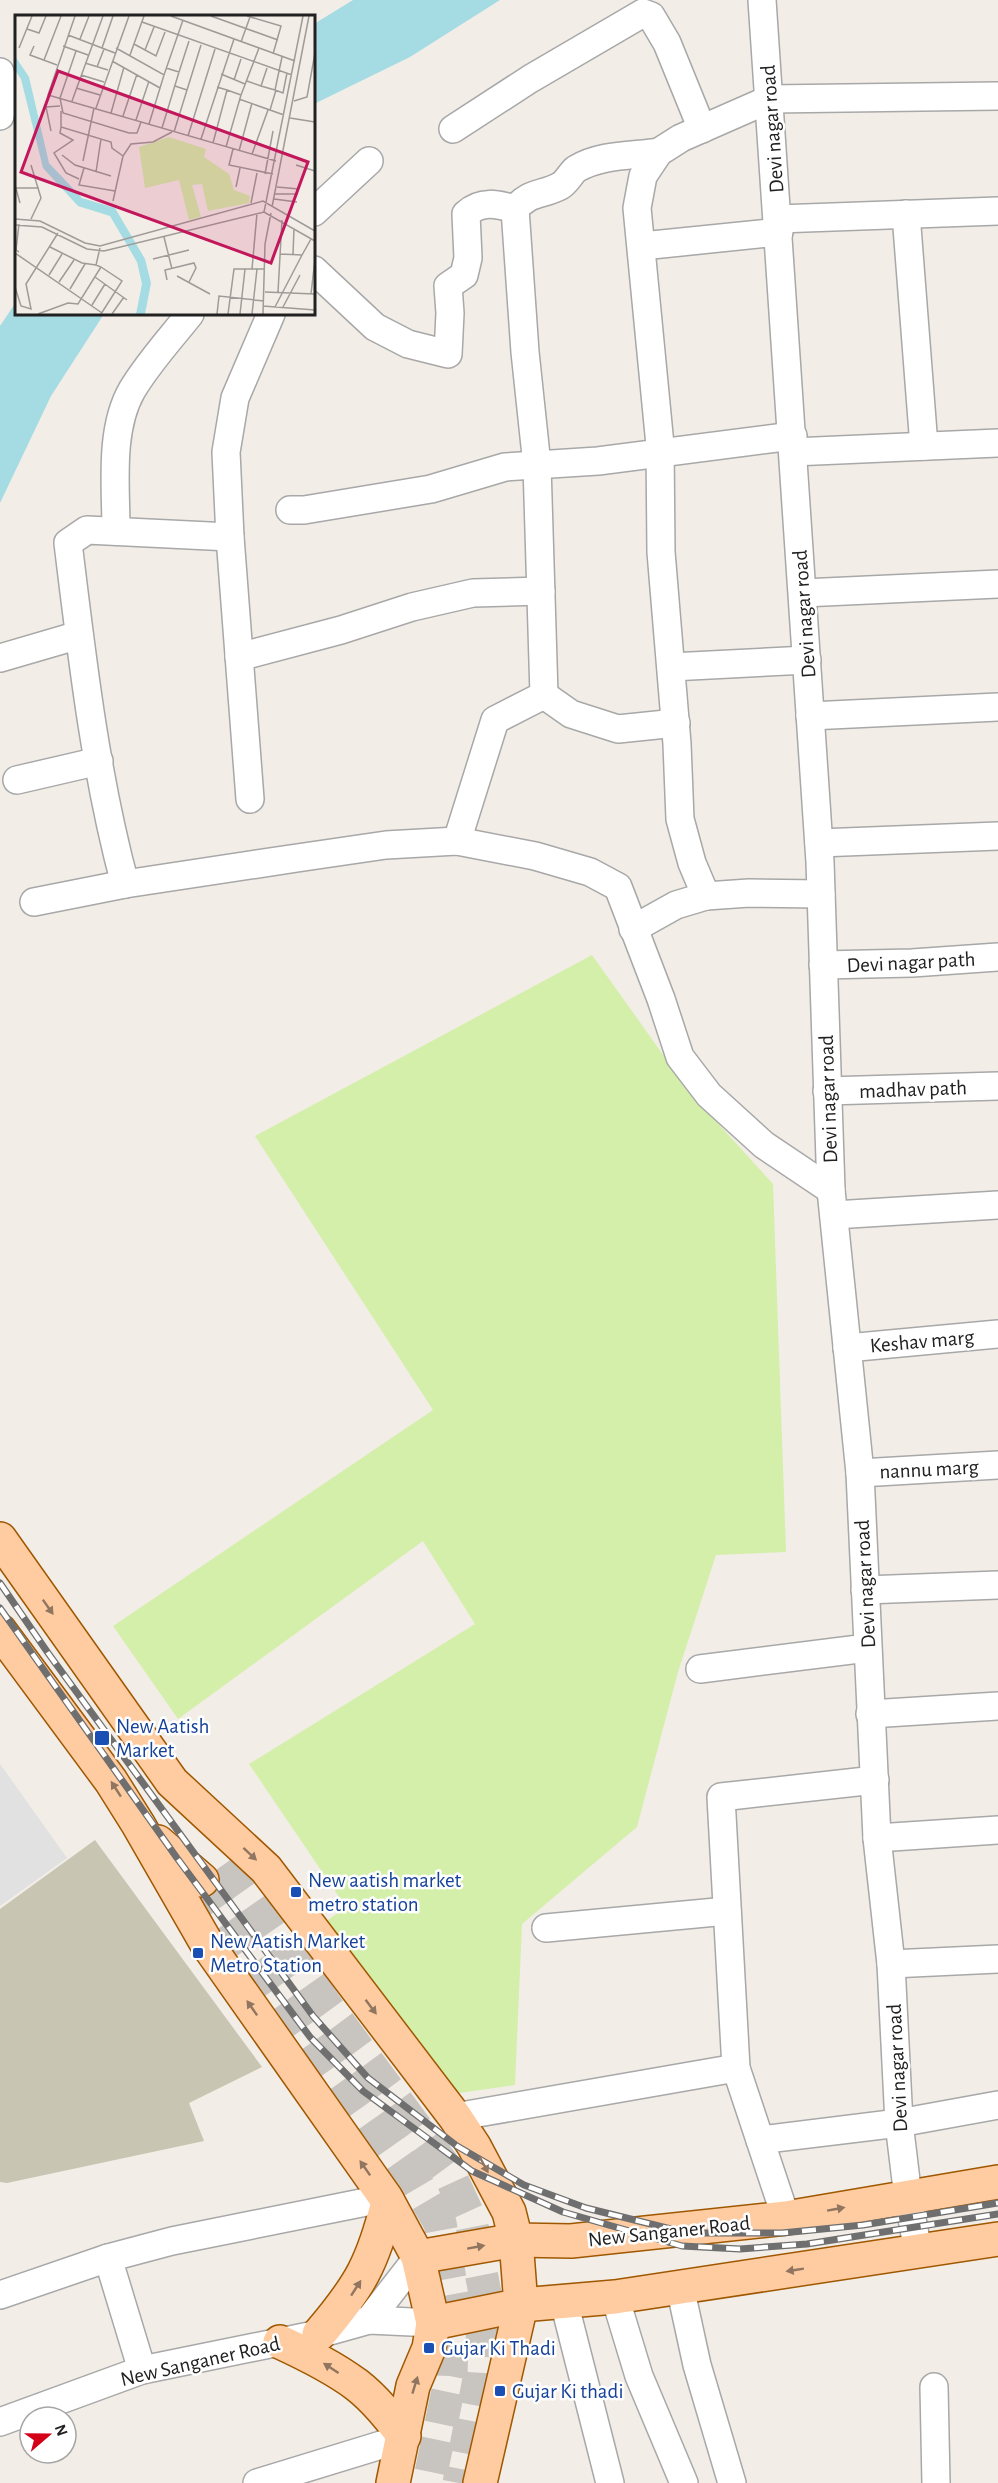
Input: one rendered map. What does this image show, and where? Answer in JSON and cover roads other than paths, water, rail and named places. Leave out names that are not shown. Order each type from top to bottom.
[{"type":"main road","points":[[0,1539],[172,1782],[214,1872],[138,1824]]},
{"type":"main road","points":[[0,1630],[111,1781],[207,1944],[387,2200],[418,2257],[434,2323],[429,2348],[413,2386],[393,2483]]},
{"type":"main road","points":[[172,1782],[266,1869],[455,2117],[474,2146],[509,2212],[516,2240],[521,2305],[480,2483]]},
{"type":"main road","name":"New Sanganer Road","points":[[418,2257],[516,2240],[571,2241],[786,2218],[998,2182]]},
{"type":"main road","points":[[319,2334],[346,2302],[363,2277],[377,2245],[387,2200]]},
{"type":"main road","name":"New Sanganer Road","points":[[434,2323],[521,2305],[615,2297],[998,2239]]},
{"type":"main road","points":[[280,2342],[320,2361],[358,2386],[383,2410],[404,2437]]},
{"type":"street","name":"Devi nagar road","points":[[762,0],[819,843],[832,1202],[860,1473],[877,1838],[891,1964],[899,2123],[908,2197],[918,2251]]},
{"type":"street","points":[[453,129],[530,79],[643,13],[651,16],[667,43],[702,129]]},
{"type":"street","points":[[544,695],[537,465],[525,352],[515,210],[524,198],[563,184],[576,170],[585,166],[621,154],[659,152],[702,129],[770,99],[998,96]]},
{"type":"street","points":[[659,152],[643,176],[637,208],[661,452],[661,552],[676,723],[680,819],[692,862],[706,896]]},
{"type":"street","points":[[315,211],[369,161]]},
{"type":"street","points":[[315,271],[375,327],[408,344],[448,354],[450,313],[448,286],[464,275],[468,258],[466,214],[473,207],[495,203],[515,210]]},
{"type":"street","points":[[642,246],[778,226],[906,214],[998,211]]},
{"type":"street","points":[[906,214],[924,446]]},
{"type":"street","points":[[116,531],[117,453],[121,420],[131,392],[189,315]]},
{"type":"street","points":[[250,799],[230,537],[226,452],[235,398],[271,315]]},
{"type":"street","points":[[290,510],[304,510],[432,489],[505,467],[598,461],[661,452],[793,444],[924,446],[998,443]]},
{"type":"street","points":[[125,884],[110,829],[79,635],[68,543],[87,530],[230,537]]},
{"type":"street","points":[[803,593],[998,584]]},
{"type":"street","points":[[239,657],[341,630],[412,607],[473,593],[541,591]]},
{"type":"street","points":[[0,658],[79,635]]},
{"type":"street","points":[[671,667],[807,660]]},
{"type":"street","points":[[544,695],[571,714],[618,729],[676,723]]},
{"type":"street","points":[[457,841],[495,720],[544,695]]},
{"type":"street","points":[[810,716],[998,707]]},
{"type":"street","points":[[17,780],[99,761]]},
{"type":"street","points":[[819,843],[998,836]]},
{"type":"street","points":[[34,902],[125,884],[386,845],[457,841],[534,856],[590,872],[618,887],[661,999],[680,1057],[709,1095],[832,1202],[998,1205]]},
{"type":"street","points":[[633,929],[676,905],[706,896],[749,893],[821,894]]},
{"type":"street","name":"Devi nagar path","points":[[823,965],[912,963],[998,957]]},
{"type":"street","name":"madhav path","points":[[828,1091],[998,1086]]},
{"type":"street","name":"Keshav marg","points":[[847,1348],[998,1334]]},
{"type":"street","name":"nannu marg","points":[[860,1473],[998,1465]]},
{"type":"street","points":[[865,1590],[998,1585]]},
{"type":"street","points":[[700,1669],[867,1648]]},
{"type":"street","points":[[870,1714],[998,1706]]},
{"type":"street","points":[[786,2218],[736,2068],[721,1797],[875,1780]]},
{"type":"street","points":[[877,1838],[998,1830]]},
{"type":"street","points":[[546,1928],[727,1911]]},
{"type":"street","points":[[891,1964],[998,1959]]},
{"type":"street","points":[[455,2117],[736,2068]]},
{"type":"street","points":[[760,2140],[899,2123],[998,2105]]},
{"type":"street","points":[[0,2295],[108,2259],[172,2241],[387,2200]]},
{"type":"street","points":[[369,2320],[418,2257]]},
{"type":"street","points":[[108,2259],[142,2370]]},
{"type":"street","points":[[680,2287],[698,2365],[732,2483]]},
{"type":"street","points":[[615,2297],[639,2376],[684,2483]]},
{"type":"street","points":[[564,2302],[610,2483]]},
{"type":"street","name":"New Sanganer Road","points":[[0,2422],[142,2370],[319,2334],[369,2320],[434,2323]]},
{"type":"street","points":[[934,2387],[936,2483]]},
{"type":"street","points":[[257,2483],[404,2437]]},
{"type":"water","points":[[353,0],[500,0],[410,57],[315,104],[315,23]]},
{"type":"water","points":[[15,304],[15,315],[103,315],[51,396],[0,503],[0,326]]},
{"type":"tunnel","points":[[226,1863],[325,2004],[448,2171],[471,2221],[485,2293],[480,2374],[459,2483]]},
{"type":"tunnel","points":[[202,1880],[417,2184],[440,2223],[453,2296],[451,2376],[429,2483]]},
{"type":"railway","points":[[0,1583],[48,1653],[313,2016],[368,2078],[457,2146],[524,2185],[586,2208],[687,2233],[782,2233],[863,2225],[998,2203]]},
{"type":"railway","points":[[0,1608],[177,1858],[310,2037],[363,2091],[472,2171],[563,2212],[682,2246],[740,2249],[807,2244],[998,2214]]},
{"type":"place","name":"New Aatish Market","points":[[102,1738]]},
{"type":"place","name":"New aatish market metro station","points":[[296,1892]]},
{"type":"place","name":"New Aatish Market Metro Station","points":[[198,1953]]},
{"type":"place","name":"Gujar Ki Thadi","points":[[429,2348]]},
{"type":"place","name":"Gujar Ki thadi","points":[[500,2391]]}]
